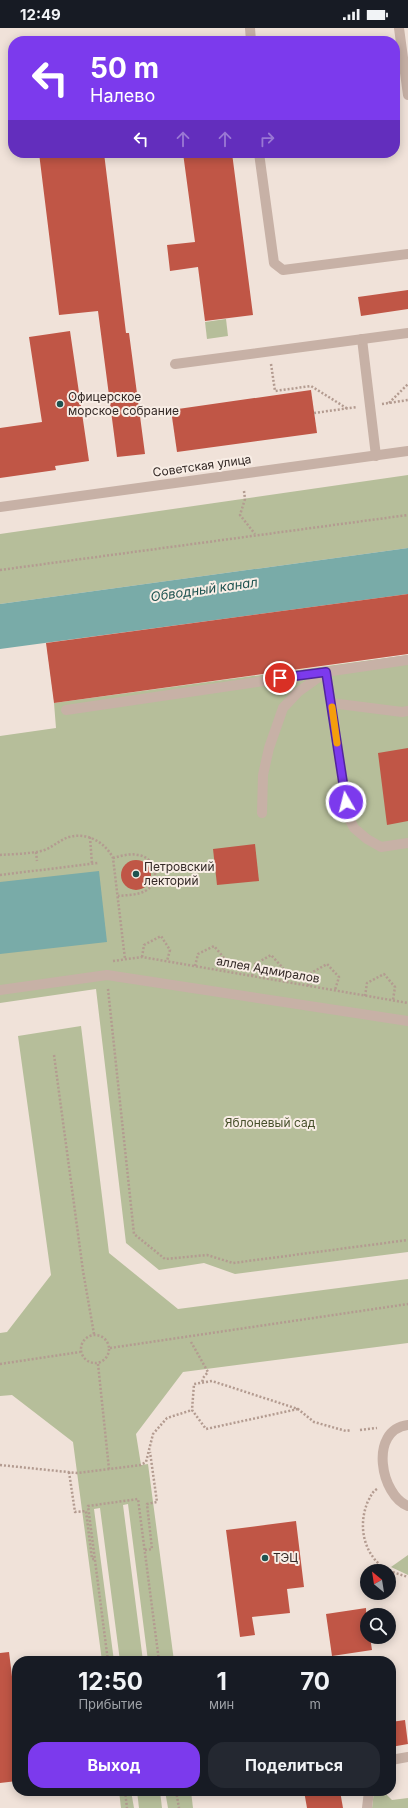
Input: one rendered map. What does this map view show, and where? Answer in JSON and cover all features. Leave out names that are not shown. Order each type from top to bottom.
[{"type":"street","points":[[399,28],[408,95]]},
{"type":"street","points":[[260,158],[274,263],[283,270],[408,254]]},
{"type":"street","points":[[175,364],[408,333]]},
{"type":"street","points":[[362,339],[376,456]]},
{"type":"street","name":"Советская улица","points":[[0,507],[408,451]]},
{"type":"street","points":[[66,710],[408,660]]},
{"type":"street","points":[[326,672],[348,816],[354,828],[367,839],[381,847],[408,843]]},
{"type":"street","points":[[262,813],[263,775],[269,748],[284,708],[298,692],[326,672]]},
{"type":"street","points":[[331,704],[408,711]]},
{"type":"street","points":[[0,990],[107,974],[408,1021]]},
{"type":"street","points":[[408,1425],[401,1426],[388,1435],[382,1450],[386,1483],[401,1504],[408,1506]]},
{"type":"street","points":[[396,1759],[408,1757]]},
{"type":"street","points":[[367,1808],[368,1796]]},
{"type":"path","points":[[269,351],[275,390],[311,386],[348,409]]},
{"type":"path","points":[[388,403],[408,384]]},
{"type":"path","points":[[244,491],[246,499],[240,515],[255,534]]},
{"type":"path","points":[[0,570],[255,534],[408,515]]},
{"type":"path","points":[[0,855],[36,852],[49,848],[69,837],[90,837],[97,839],[110,852],[113,858],[118,896],[147,891],[156,877],[155,869],[152,863],[139,854],[113,858]]},
{"type":"path","points":[[90,837],[92,864]]},
{"type":"path","points":[[36,852],[37,861]]},
{"type":"path","points":[[0,875],[98,863]]},
{"type":"path","name":"аллея Адмиралов","points":[[118,896],[125,959],[142,957],[408,1003]]},
{"type":"path","points":[[142,957],[144,945],[160,936],[170,950],[167,961]]},
{"type":"path","points":[[196,966],[198,954],[214,946],[225,959],[222,971]]},
{"type":"path","points":[[252,976],[255,964],[271,955],[282,968],[280,981]]},
{"type":"path","points":[[308,986],[311,973],[327,964],[339,977],[335,990]]},
{"type":"path","points":[[107,974],[134,1234],[165,1259],[207,1255],[233,1262],[408,1240]]},
{"type":"path","points":[[365,996],[367,983],[384,974],[395,987],[393,1000]]},
{"type":"path","points":[[54,1055],[82,1264],[94,1334]]},
{"type":"path","points":[[110,1348],[408,1304]]},
{"type":"path","points":[[94,1334],[104,1338],[110,1348]]},
{"type":"path","points":[[94,1334],[83,1340],[80,1352],[86,1361],[98,1364]]},
{"type":"path","points":[[191,1342],[208,1372],[203,1378],[202,1383]]},
{"type":"path","points":[[98,1364],[106,1358],[110,1348]]},
{"type":"path","points":[[0,1364],[80,1352]]},
{"type":"path","points":[[98,1364],[109,1469]]},
{"type":"path","points":[[298,1408],[206,1429],[192,1410],[194,1384],[212,1381],[298,1408],[314,1422],[346,1431],[351,1430]]},
{"type":"path","points":[[0,1465],[77,1473],[141,1465],[146,1462],[154,1433],[167,1418],[192,1410]]},
{"type":"path","points":[[145,1550],[152,1549],[147,1504],[156,1502],[150,1451]]},
{"type":"path","points":[[69,1472],[75,1512],[86,1511],[92,1559],[95,1559]]},
{"type":"path","points":[[381,1564],[371,1556],[363,1537],[365,1510],[367,1504],[373,1491],[386,1483]]},
{"type":"path","points":[[107,1656],[88,1506],[138,1499],[158,1656]]},
{"type":"path","points":[[396,1573],[408,1577]]},
{"type":"path","points":[[126,1796],[127,1808]]},
{"type":"path","points":[[177,1796],[179,1808]]},
{"type":"green space","points":[[226,319],[228,336],[207,339],[205,322]]},
{"type":"green space","points":[[408,475],[408,548],[0,604],[0,534]]},
{"type":"green space","name":"Яблоневый сад","points":[[408,655],[408,1252],[235,1274],[204,1263],[159,1270],[126,1243],[96,989],[0,1003],[0,736],[56,728],[54,703]]},
{"type":"green space","points":[[81,1026],[109,1253],[178,1309],[408,1279],[408,1343],[183,1372],[136,1434],[141,1465],[148,1464],[173,1656],[147,1656],[128,1504],[123,1505],[142,1656],[119,1656],[100,1508],[94,1509],[113,1656],[101,1656],[73,1442],[12,1395],[0,1396],[0,1333],[7,1332],[51,1275],[18,1036]]},
{"type":"green space","points":[[408,1555],[408,1575],[396,1569],[395,1564]]},
{"type":"green space","points":[[120,1796],[132,1796],[134,1808],[121,1808]]},
{"type":"green space","points":[[138,1796],[161,1796],[162,1808],[139,1808]]},
{"type":"green space","points":[[166,1796],[192,1796],[193,1808],[168,1808]]},
{"type":"green space","points":[[373,1796],[388,1796],[392,1800],[408,1798],[408,1808],[372,1808]]},
{"type":"water","name":"Обводный канал","points":[[408,548],[408,594],[0,649],[0,604]]},
{"type":"water","points":[[99,871],[107,942],[0,954],[0,882]]},
{"type":"building","points":[[40,158],[105,158],[126,333],[129,333],[145,454],[117,457],[98,311],[59,315]]},
{"type":"building","points":[[184,158],[233,158],[253,315],[205,321],[198,267],[170,271],[167,245],[195,242]]},
{"type":"building","points":[[408,290],[408,309],[361,316],[358,297]]},
{"type":"building","name":"Офицерское морское собрание","points":[[70,331],[89,461],[55,466],[56,470],[0,478],[0,428],[42,422],[29,337]]},
{"type":"building","points":[[311,390],[317,433],[177,452],[171,410]]},
{"type":"building","points":[[408,594],[408,654],[54,703],[46,643]]},
{"type":"building","points":[[408,748],[408,821],[387,825],[378,753]]},
{"type":"building","points":[[255,844],[259,881],[217,885],[213,849]]},
{"type":"building","name":"Петровский лекторий","points":[[136,860],[142,861],[150,869],[150,881],[142,889],[136,890],[130,889],[122,881],[121,875],[122,869],[130,861]]},
{"type":"building","name":"ТЭЦ","points":[[296,1521],[304,1587],[287,1589],[290,1613],[252,1617],[255,1635],[240,1637],[226,1530]]},
{"type":"building","points":[[360,1609],[360,1644],[371,1644],[372,1650],[332,1656],[326,1614]]},
{"type":"building","points":[[9,1652],[12,1676],[12,1782],[0,1783],[0,1653]]},
{"type":"building","points":[[405,1720],[408,1744],[396,1746],[396,1721]]},
{"type":"building","points":[[305,1796],[341,1796],[343,1808],[307,1808]]},
{"type":"slow traffic","points":[[332,707],[337,743]]},
{"type":"place","name":"Офицерское морское собрание","points":[[60,404]]},
{"type":"place","name":"Петровский лекторий","points":[[136,874]]},
{"type":"place","name":"ТЭЦ","points":[[265,1558]]},
{"type":"route","points":[[280,678],[326,672],[346,802]]}]
